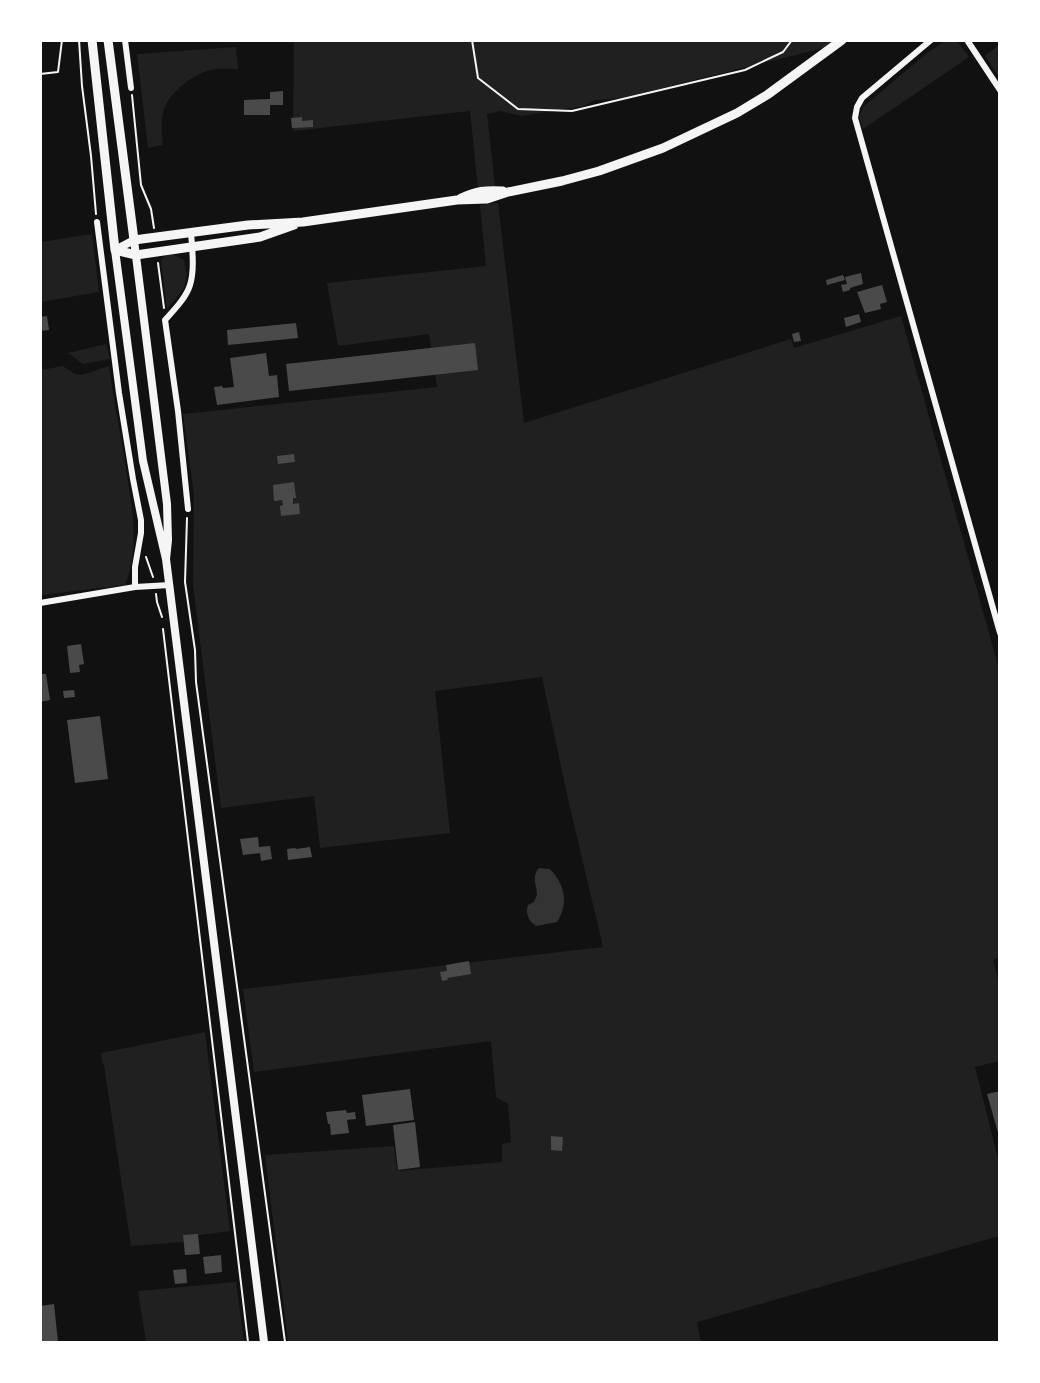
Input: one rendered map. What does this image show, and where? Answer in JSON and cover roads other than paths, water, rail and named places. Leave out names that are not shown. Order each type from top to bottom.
[{"type":"main road","points":[[92,40],[115,250],[136,255],[260,237],[303,222]]},
{"type":"main road","points":[[108,40],[134,240],[248,225],[303,222],[458,200],[487,200],[508,192],[599,171],[663,148],[737,112],[767,95],[842,40]]},
{"type":"street","points":[[125,40],[131,88]]},
{"type":"street","points":[[931,40],[862,98],[855,118],[999,633]]},
{"type":"street","points":[[967,40],[999,90]]},
{"type":"street","points":[[97,222],[119,393],[141,520],[135,587]]},
{"type":"street","points":[[188,509],[178,411],[165,320],[186,293],[190,284],[191,232]]},
{"type":"street","points":[[166,559],[167,504],[134,240],[115,250],[143,461],[170,585],[264,1342]]},
{"type":"street","points":[[40,603],[135,587],[170,585]]}]
